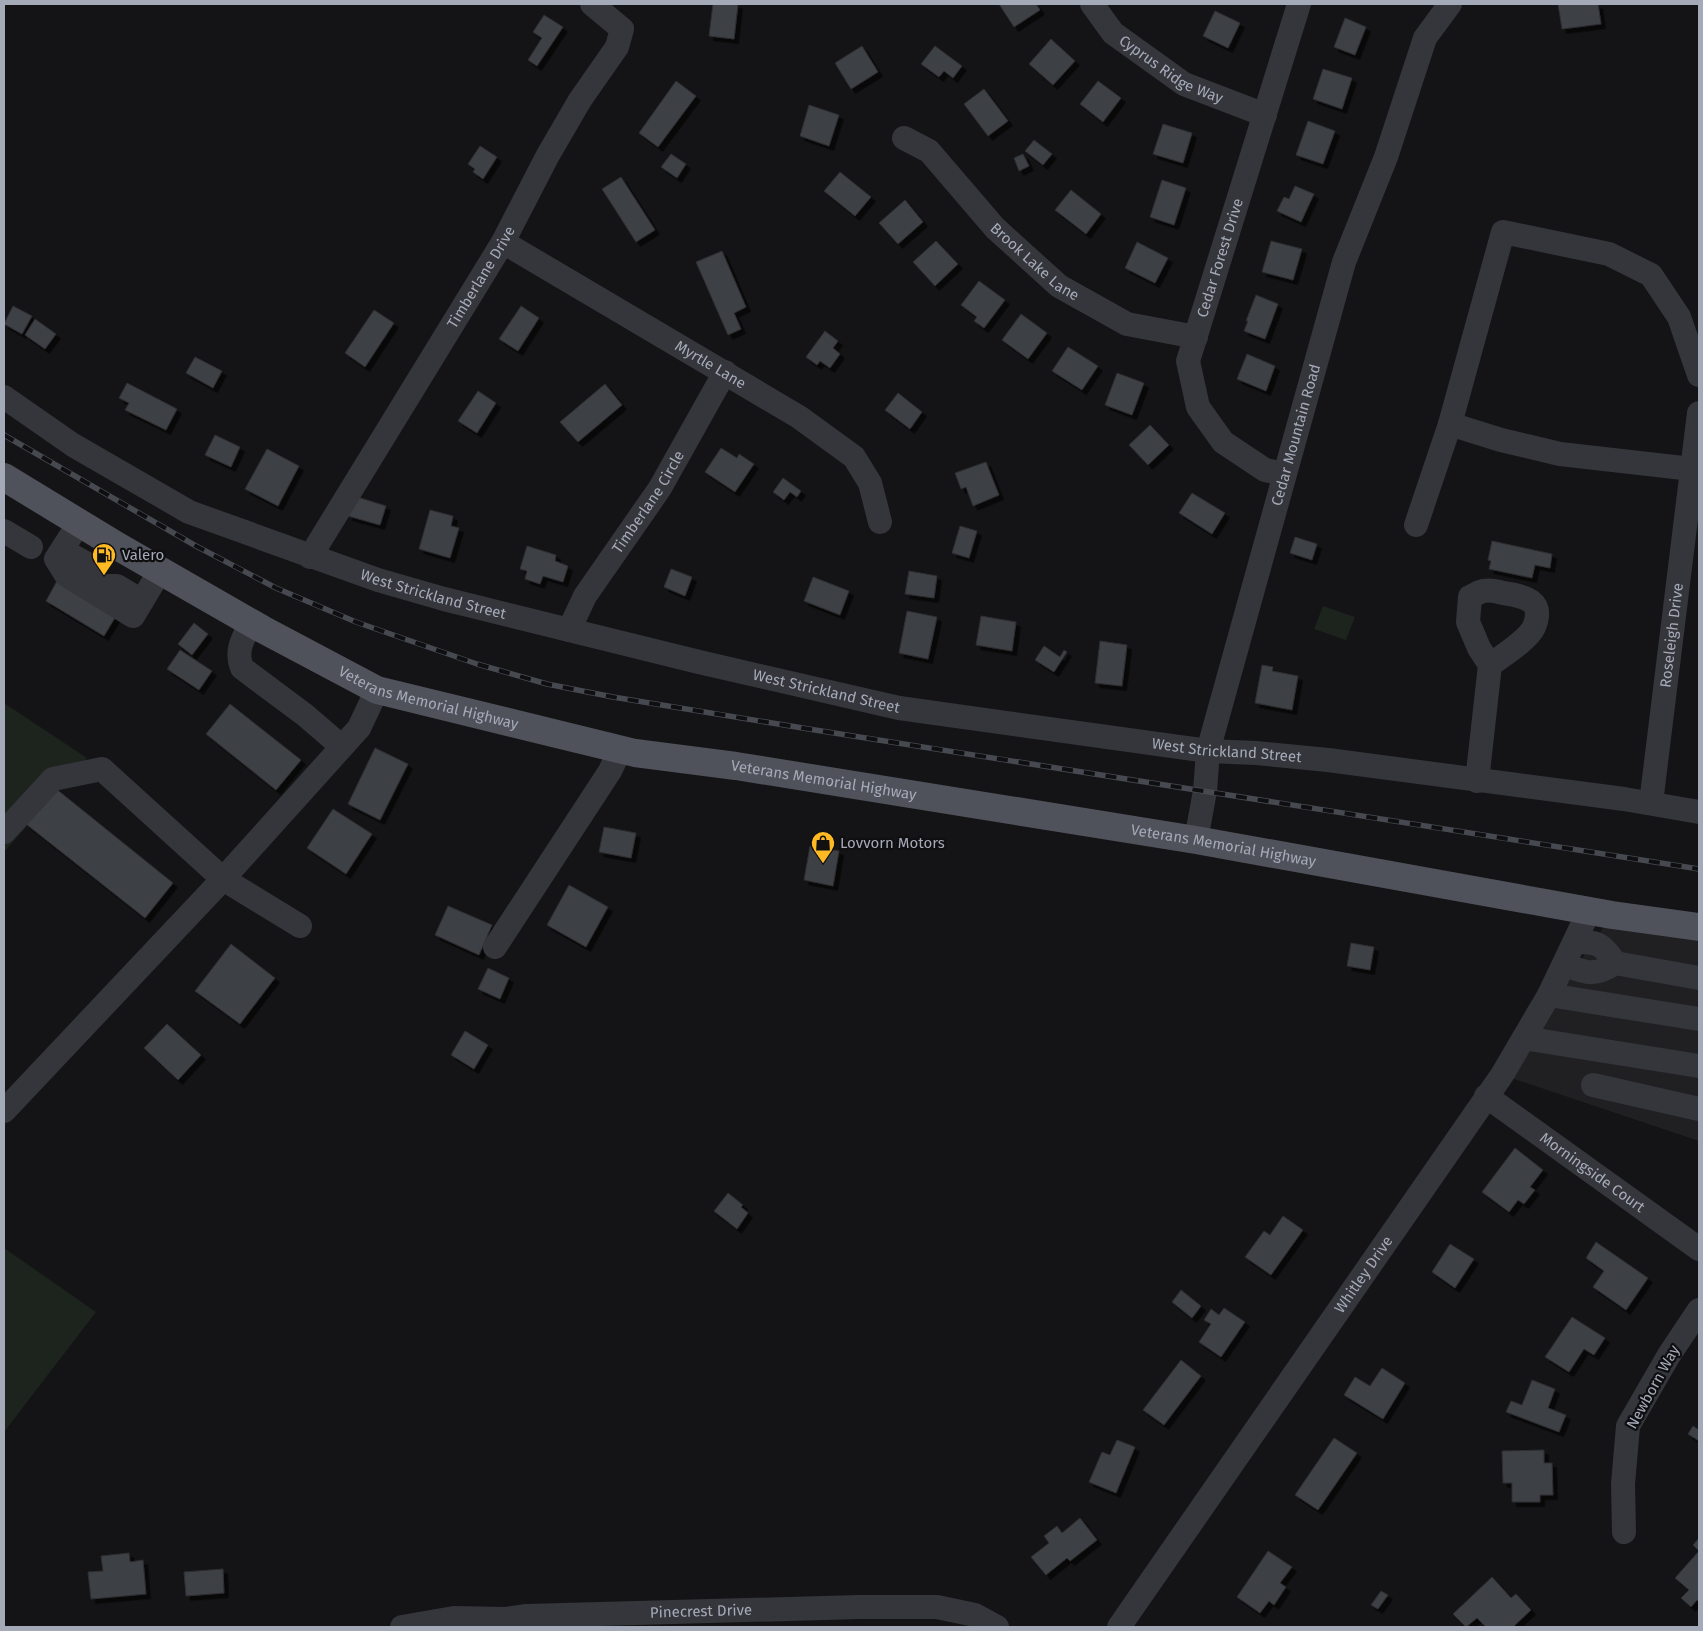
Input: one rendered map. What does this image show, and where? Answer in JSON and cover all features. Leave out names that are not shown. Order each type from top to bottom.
[{"type":"main road","name":"Veterans Memorial Highway","points":[[4,477],[160,571],[251,623],[377,690],[635,753],[746,767],[1196,840],[1588,911],[1699,927]]},
{"type":"street","name":"Timberlane Drive","points":[[310,557],[503,242],[548,155],[580,100],[617,47],[622,28],[592,4]]},
{"type":"street","name":"Cyprus Ridge Way","points":[[1092,4],[1113,33],[1184,84],[1265,115]]},
{"type":"street","name":"Cedar Forest Drive","points":[[1284,474],[1265,470],[1223,442],[1198,408],[1188,361],[1299,4]]},
{"type":"street","name":"Cedar Mountain Road","points":[[1196,840],[1205,791],[1208,750],[1344,262],[1386,157],[1425,38],[1450,4]]},
{"type":"street","name":"Brook Lake Lane","points":[[904,138],[930,151],[995,228],[1059,286],[1127,324],[1196,337]]},
{"type":"street","points":[[1416,525],[1450,424],[1503,232],[1609,254],[1651,275],[1679,317],[1699,374]]},
{"type":"street","name":"Myrtle Lane","points":[[503,242],[725,372],[798,417],[854,457],[870,483],[880,522]]},
{"type":"street","name":"Timberlane Circle","points":[[569,630],[585,596],[660,488],[725,372]]},
{"type":"street","name":"West Strickland Street","points":[[4,396],[73,445],[189,512],[378,580],[699,662],[898,708],[1208,750],[1328,760],[1651,803],[1699,812]]},
{"type":"street","name":"Roseleigh Drive","points":[[1651,803],[1699,412]]},
{"type":"street","points":[[1450,424],[1501,440],[1560,454],[1692,469]]},
{"type":"street","points":[[79,523],[56,559],[66,575],[133,616],[160,571]]},
{"type":"street","points":[[4,531],[31,547]]},
{"type":"street","points":[[62,550],[142,601]]},
{"type":"street","points":[[251,623],[241,642],[238,658],[242,668],[305,715],[342,746]]},
{"type":"street","points":[[1477,781],[1490,665]]},
{"type":"street","points":[[4,1111],[223,879],[360,728],[377,690]]},
{"type":"street","points":[[495,946],[610,771],[620,750]]},
{"type":"street","points":[[4,832],[53,779],[102,769],[223,879],[300,926]]},
{"type":"street","name":"Whitley Drive","points":[[1119,1627],[1502,1075],[1550,995],[1588,911]]},
{"type":"street","points":[[1575,942],[1599,944],[1608,952],[1615,963]]},
{"type":"street","points":[[1564,965],[1594,973],[1605,970],[1615,963],[1699,978]]},
{"type":"street","points":[[1550,995],[1699,1019]]},
{"type":"street","points":[[1524,1038],[1699,1066]]},
{"type":"street","points":[[1592,1085],[1699,1109]]},
{"type":"street","name":"Morningside Court","points":[[1486,1096],[1699,1249]]},
{"type":"street","name":"Newborn Way","points":[[1624,1532],[1623,1484],[1628,1426],[1669,1355],[1699,1310]]},
{"type":"street","name":"Pinecrest Drive","points":[[402,1627],[454,1618],[506,1619],[527,1616],[859,1607],[937,1607],[975,1615],[997,1627]]},
{"type":"shaded area","points":[[1323,606],[1355,617],[1346,640],[1314,629]]},
{"type":"shaded area","points":[[4,703],[87,758],[4,852]]},
{"type":"shaded area","points":[[1612,915],[1699,927],[1699,1141],[1502,1075]]},
{"type":"shaded area","points":[[4,1248],[96,1312],[4,1432]]},
{"type":"building","points":[[713,4],[738,4],[734,39],[709,36]]},
{"type":"building","points":[[999,4],[1036,4],[1040,10],[1014,27]]},
{"type":"building","points":[[1558,4],[1598,4],[1601,24],[1562,29]]},
{"type":"building","points":[[1215,11],[1240,23],[1228,48],[1203,36]]},
{"type":"building","points":[[544,15],[563,27],[537,66],[528,60],[542,38],[533,32]]},
{"type":"building","points":[[1345,18],[1366,27],[1355,55],[1334,47]]},
{"type":"building","points":[[1051,39],[1075,61],[1053,85],[1029,64]]},
{"type":"building","points":[[862,46],[878,72],[851,89],[835,63]]},
{"type":"building","points":[[935,46],[962,66],[953,78],[944,71],[939,77],[921,64]]},
{"type":"building","points":[[1323,69],[1352,78],[1342,109],[1313,99]]},
{"type":"building","points":[[676,81],[696,96],[658,147],[639,133]]},
{"type":"building","points":[[1098,81],[1121,98],[1103,122],[1080,104]]},
{"type":"building","points":[[984,89],[1008,121],[988,136],[964,104]]},
{"type":"building","points":[[809,105],[839,115],[829,146],[800,136]]},
{"type":"building","points":[[1308,121],[1335,131],[1323,164],[1296,155]]},
{"type":"building","points":[[1163,124],[1192,133],[1183,163],[1153,154]]},
{"type":"building","points":[[1034,140],[1052,154],[1043,165],[1025,151]]},
{"type":"building","points":[[480,146],[497,157],[483,179],[473,172],[475,169],[468,164]]},
{"type":"building","points":[[671,154],[686,164],[677,178],[661,167]]},
{"type":"building","points":[[1023,154],[1029,166],[1019,171],[1014,158]]},
{"type":"building","points":[[840,172],[871,197],[855,216],[824,191]]},
{"type":"building","points":[[621,177],[655,230],[636,242],[602,189]]},
{"type":"building","points":[[1162,180],[1186,188],[1174,225],[1150,217]]},
{"type":"building","points":[[1295,186],[1314,194],[1301,222],[1277,211],[1284,197],[1289,199]]},
{"type":"building","points":[[1071,190],[1101,214],[1086,234],[1055,210]]},
{"type":"building","points":[[905,200],[923,222],[898,244],[879,223]]},
{"type":"building","points":[[936,241],[958,264],[935,286],[913,262]]},
{"type":"building","points":[[1271,241],[1302,249],[1293,280],[1262,272]]},
{"type":"building","points":[[1137,242],[1168,258],[1155,283],[1125,268]]},
{"type":"building","points":[[722,251],[746,307],[734,313],[741,329],[728,335],[696,262]]},
{"type":"building","points":[[979,281],[1005,300],[984,328],[974,321],[977,317],[961,305]]},
{"type":"building","points":[[1256,295],[1278,304],[1265,339],[1244,331]]},
{"type":"building","points":[[13,306],[32,316],[22,334],[4,324]]},
{"type":"building","points":[[521,306],[539,318],[518,351],[499,339]]},
{"type":"building","points":[[374,310],[394,323],[365,367],[345,353]]},
{"type":"building","points":[[1021,314],[1047,333],[1028,359],[1002,340]]},
{"type":"building","points":[[35,319],[56,334],[45,349],[25,335]]},
{"type":"building","points":[[825,331],[838,341],[833,348],[840,354],[830,368],[820,361],[817,365],[806,357]]},
{"type":"building","points":[[1068,347],[1098,366],[1082,390],[1052,371]]},
{"type":"building","points":[[1247,354],[1275,366],[1266,391],[1237,379]]},
{"type":"building","points":[[195,357],[222,371],[213,388],[186,373]]},
{"type":"building","points":[[1117,373],[1144,383],[1132,415],[1105,405]]},
{"type":"building","points":[[127,383],[177,409],[166,430],[125,410],[129,403],[119,398]]},
{"type":"building","points":[[605,384],[622,405],[578,442],[560,422]]},
{"type":"building","points":[[478,391],[496,403],[477,433],[458,421]]},
{"type":"building","points":[[898,393],[922,412],[910,429],[885,410]]},
{"type":"building","points":[[1150,425],[1169,445],[1148,465],[1129,445]]},
{"type":"building","points":[[215,435],[240,447],[231,467],[205,455]]},
{"type":"building","points":[[721,448],[737,458],[739,454],[754,464],[735,492],[705,472]]},
{"type":"building","points":[[267,449],[299,466],[278,506],[245,489]]},
{"type":"building","points":[[986,462],[999,495],[973,506],[966,487],[961,489],[955,473]]},
{"type":"building","points":[[783,478],[801,491],[797,497],[790,492],[784,500],[773,492]]},
{"type":"building","points":[[1192,493],[1225,513],[1212,534],[1179,513]]},
{"type":"building","points":[[354,496],[386,506],[380,525],[348,516]]},
{"type":"building","points":[[430,510],[453,516],[451,526],[459,528],[450,558],[419,549]]},
{"type":"building","points":[[960,526],[977,531],[969,558],[952,553]]},
{"type":"building","points":[[1295,537],[1317,544],[1312,560],[1290,553]]},
{"type":"building","points":[[1492,541],[1552,554],[1550,568],[1535,565],[1532,578],[1489,569],[1491,561],[1488,560]]},
{"type":"building","points":[[527,546],[556,555],[555,561],[568,566],[563,582],[543,576],[540,584],[525,579],[527,571],[520,569]]},
{"type":"building","points":[[671,569],[692,577],[685,596],[664,587]]},
{"type":"building","points":[[909,571],[937,576],[934,598],[905,594]]},
{"type":"building","points":[[813,577],[849,591],[840,615],[804,601]]},
{"type":"building","points":[[57,581],[116,616],[104,636],[46,601]]},
{"type":"building","points":[[907,611],[937,617],[928,659],[899,653]]},
{"type":"building","points":[[981,616],[1016,622],[1012,651],[976,645]]},
{"type":"building","points":[[194,623],[208,634],[192,655],[178,644]]},
{"type":"building","points":[[1100,641],[1127,645],[1122,686],[1095,683]]},
{"type":"building","points":[[1044,646],[1060,657],[1064,650],[1067,652],[1054,672],[1035,660]]},
{"type":"building","points":[[180,650],[212,671],[199,690],[167,669]]},
{"type":"building","points":[[1262,665],[1273,667],[1272,671],[1298,676],[1292,710],[1255,703]]},
{"type":"building","points":[[230,704],[301,760],[276,790],[206,734]]},
{"type":"building","points":[[375,748],[408,764],[380,820],[348,804]]},
{"type":"building","points":[[55,788],[173,883],[145,918],[26,824]]},
{"type":"building","points":[[333,809],[372,834],[346,874],[307,848]]},
{"type":"building","points":[[604,827],[636,833],[631,858],[599,852]]},
{"type":"building","points":[[810,846],[839,851],[833,886],[804,880]]},
{"type":"building","points":[[569,885],[608,907],[586,947],[547,925]]},
{"type":"building","points":[[448,906],[492,925],[479,955],[435,935]]},
{"type":"building","points":[[1351,943],[1374,947],[1370,970],[1347,966]]},
{"type":"building","points":[[231,944],[275,978],[240,1024],[195,991]]},
{"type":"building","points":[[488,968],[509,978],[500,999],[478,989]]},
{"type":"building","points":[[167,1024],[201,1055],[178,1080],[144,1048]]},
{"type":"building","points":[[465,1031],[488,1045],[474,1069],[451,1055]]},
{"type":"building","points":[[1515,1148],[1543,1170],[1530,1187],[1535,1190],[1524,1204],[1518,1200],[1509,1212],[1482,1192]]},
{"type":"building","points":[[728,1193],[743,1205],[741,1207],[748,1213],[737,1229],[714,1211]]},
{"type":"building","points":[[1283,1216],[1303,1230],[1271,1275],[1245,1257],[1264,1231],[1270,1235]]},
{"type":"building","points":[[1596,1242],[1648,1278],[1626,1310],[1593,1287],[1604,1271],[1586,1258]]},
{"type":"building","points":[[1450,1244],[1474,1259],[1455,1288],[1432,1272]]},
{"type":"building","points":[[1181,1290],[1201,1306],[1192,1318],[1172,1302]]},
{"type":"building","points":[[1224,1308],[1245,1322],[1221,1357],[1199,1342],[1211,1324],[1204,1320],[1211,1309],[1219,1315]]},
{"type":"building","points":[[1572,1317],[1605,1338],[1594,1355],[1584,1349],[1569,1372],[1545,1357]]},
{"type":"building","points":[[1181,1360],[1201,1376],[1164,1425],[1143,1410]]},
{"type":"building","points":[[1382,1368],[1405,1383],[1383,1419],[1344,1395],[1355,1377],[1370,1386]]},
{"type":"building","points":[[1532,1380],[1555,1389],[1548,1408],[1566,1415],[1559,1432],[1506,1412],[1511,1401],[1522,1405]]},
{"type":"building","points":[[1693,1426],[1699,1430],[1699,1441],[1688,1434]]},
{"type":"building","points":[[1334,1438],[1357,1453],[1318,1510],[1295,1495]]},
{"type":"building","points":[[1117,1440],[1135,1447],[1116,1493],[1089,1482],[1102,1452],[1110,1455]]},
{"type":"building","points":[[1544,1450],[1544,1463],[1552,1463],[1553,1495],[1540,1495],[1540,1502],[1512,1502],[1512,1483],[1503,1483],[1502,1451]]},
{"type":"building","points":[[1080,1518],[1097,1540],[1070,1561],[1067,1558],[1046,1575],[1031,1557],[1049,1543],[1044,1536],[1057,1526],[1062,1533]]},
{"type":"building","points":[[1699,1538],[1699,1551],[1693,1545]]},
{"type":"building","points":[[1268,1551],[1292,1567],[1280,1583],[1286,1587],[1274,1605],[1269,1601],[1260,1613],[1237,1597]]},
{"type":"building","points":[[1699,1551],[1699,1602],[1697,1600],[1691,1607],[1681,1598],[1689,1590],[1675,1578]]},
{"type":"building","points":[[129,1553],[130,1562],[143,1560],[146,1594],[91,1599],[88,1572],[103,1571],[101,1556]]},
{"type":"building","points":[[223,1569],[224,1593],[186,1596],[184,1572]]},
{"type":"building","points":[[1492,1577],[1511,1598],[1516,1594],[1531,1610],[1513,1627],[1486,1627],[1477,1618],[1466,1627],[1453,1614]]},
{"type":"building","points":[[1381,1591],[1388,1595],[1378,1609],[1371,1605]]},
{"type":"railway","points":[[4,435],[196,546],[276,588],[356,622],[477,664],[547,684],[613,697],[815,730],[1699,869]]},
{"type":"place","name":"Valero","points":[[104,576]]},
{"type":"place","name":"Lovvorn Motors","points":[[823,864]]}]
